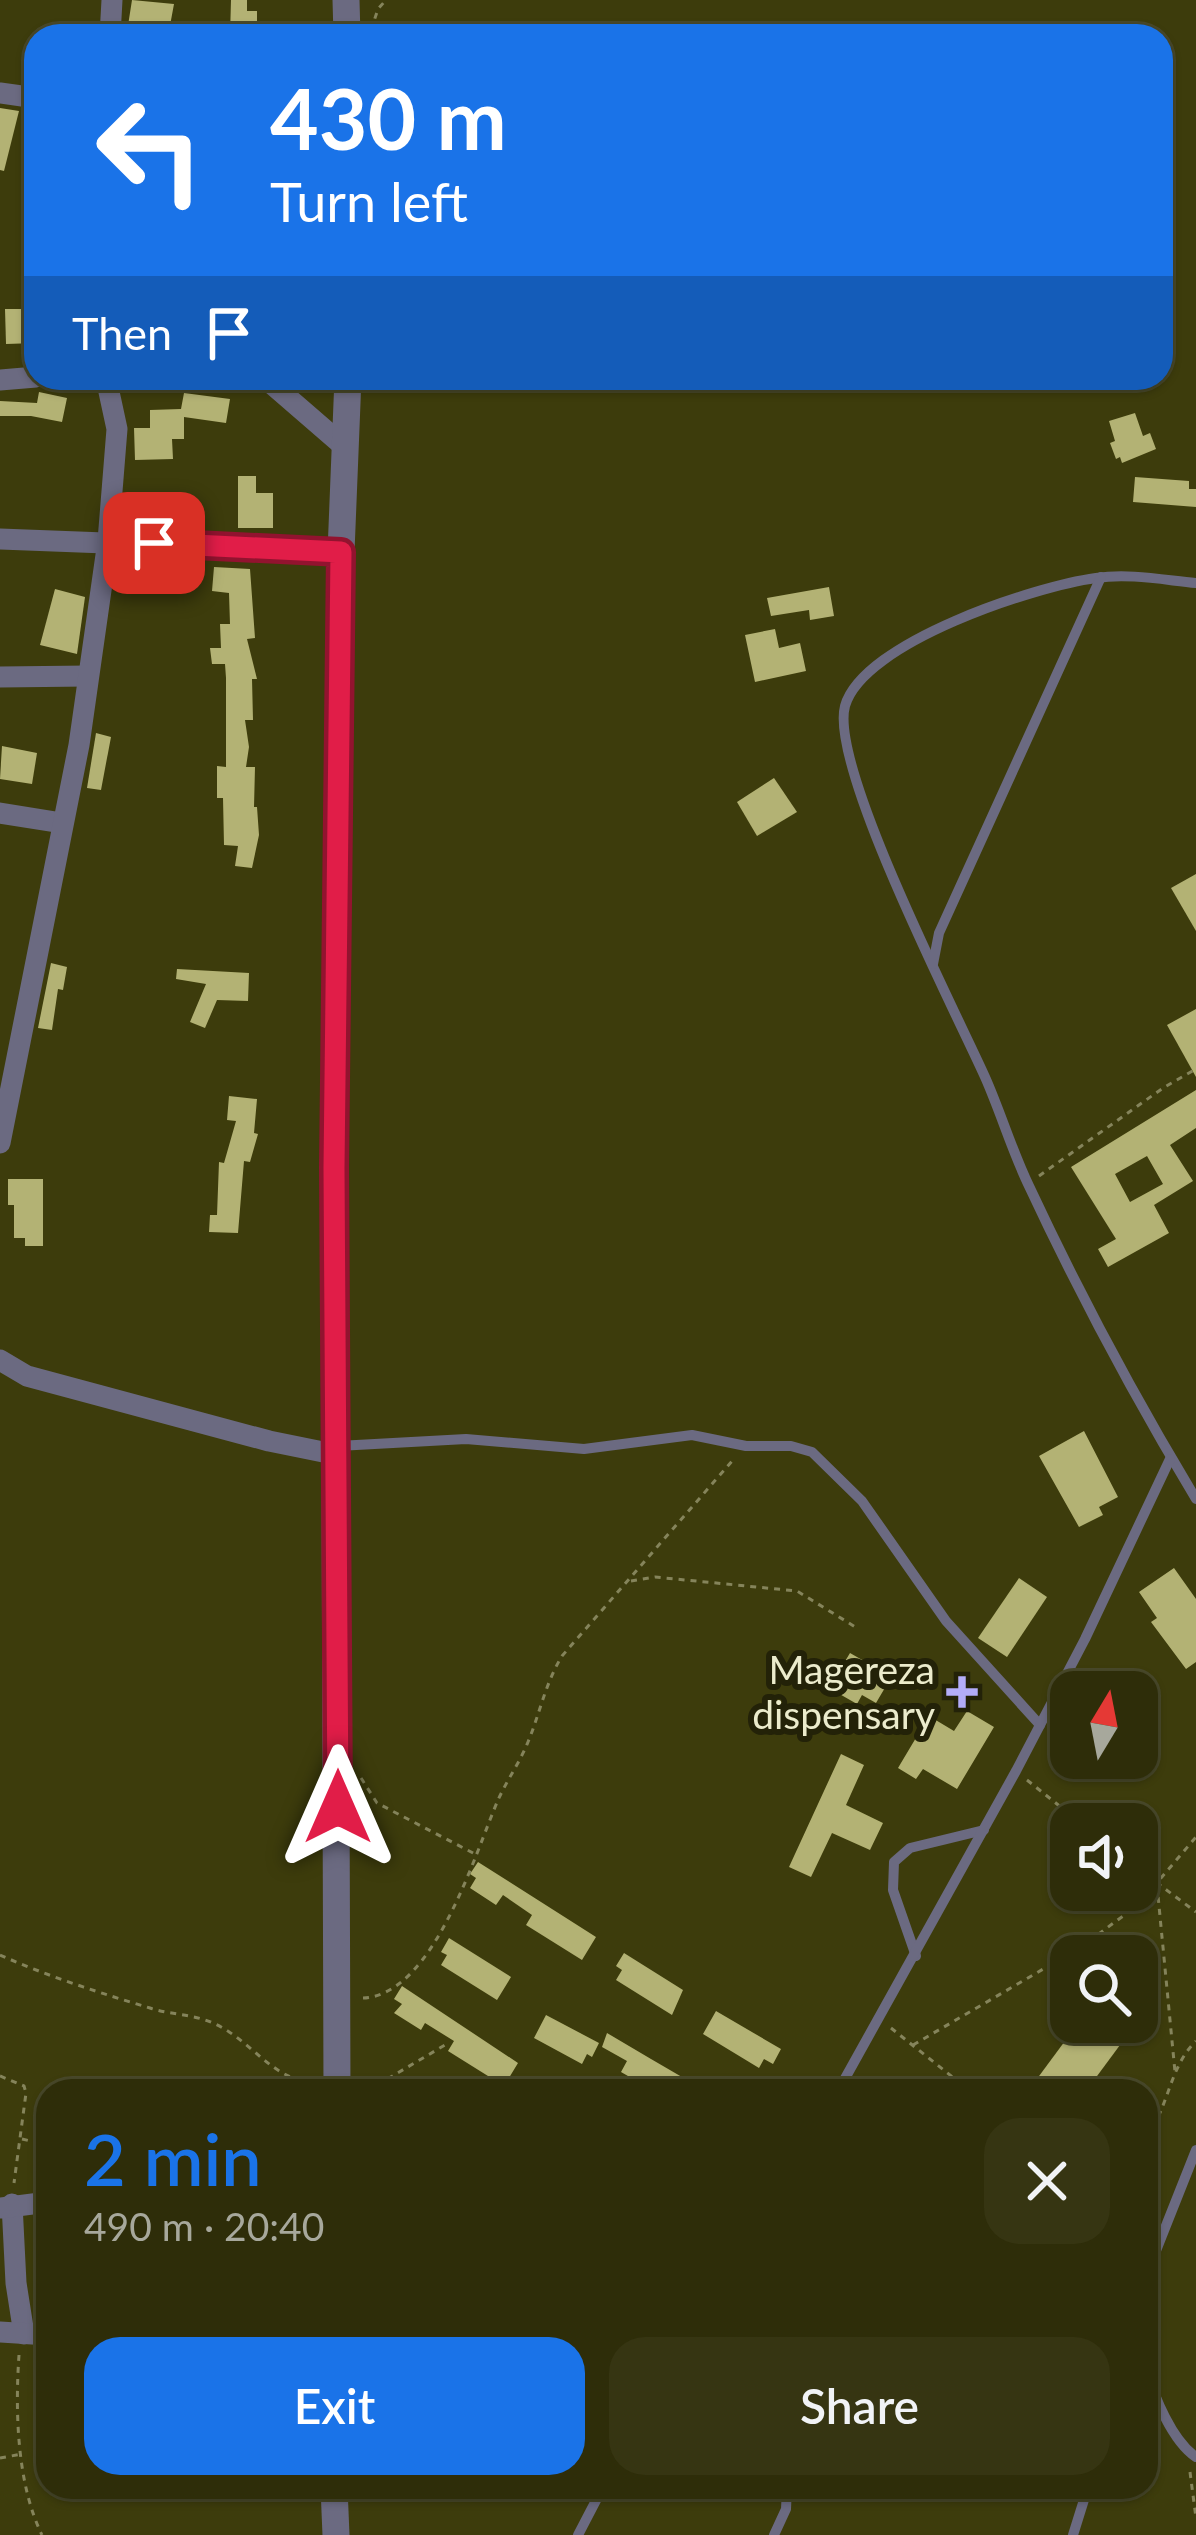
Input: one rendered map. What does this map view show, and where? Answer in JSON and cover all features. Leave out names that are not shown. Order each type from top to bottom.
[{"type":"street","points":[[0,1143],[80,746],[108,541],[117,429],[109,390]]},
{"type":"street","points":[[279,390],[347,449]]},
{"type":"street","points":[[337,2079],[334,1145],[341,552],[348,390]]},
{"type":"street","points":[[0,539],[341,552]]},
{"type":"street","points":[[0,677],[88,676]]},
{"type":"street","points":[[0,813],[62,823]]},
{"type":"street","points":[[0,1360],[28,1376],[269,1442],[338,1450]]},
{"type":"street","points":[[24,2334],[6,2206],[36,2203]]},
{"type":"street","points":[[0,2332],[36,2334]]},
{"type":"street","points":[[334,2499],[336,2535]]},
{"type":"lane","points":[[933,968],[934,948],[945,920],[1101,577]]},
{"type":"lane","points":[[1196,584],[1101,577],[992,603],[901,649],[863,675],[847,699],[842,718],[852,769],[1028,1184],[1170,1459],[1196,1499]]},
{"type":"lane","points":[[338,1450],[466,1439],[584,1449],[682,1435],[746,1446],[802,1448],[826,1462],[877,1521],[946,1621],[1040,1725]]},
{"type":"lane","points":[[845,2079],[1016,1771],[1170,1459]]},
{"type":"lane","points":[[916,1956],[892,1890],[896,1858],[910,1848],[984,1830]]},
{"type":"lane","points":[[1158,2246],[1196,2150]]},
{"type":"lane","points":[[1158,2392],[1191,2454]]},
{"type":"lane","points":[[578,2535],[597,2499]]},
{"type":"lane","points":[[774,2535],[786,2499]]},
{"type":"lane","points":[[1073,2535],[1084,2499]]},
{"type":"path","points":[[1028,1184],[1196,1069]]},
{"type":"path","points":[[337,1995],[379,1996],[410,1972],[439,1937],[497,1801],[527,1744],[552,1672],[687,1509],[746,1446]]},
{"type":"path","points":[[630,1582],[655,1577],[793,1590],[857,1628]]},
{"type":"path","points":[[1016,1771],[1056,1803]]},
{"type":"path","points":[[360,1778],[377,1803],[477,1855]]},
{"type":"path","points":[[1158,1882],[1196,1837]]},
{"type":"path","points":[[1158,1884],[1196,1912]]},
{"type":"path","points":[[1158,1894],[1175,2072]]},
{"type":"path","points":[[913,2045],[1081,1946],[1130,1911]]},
{"type":"path","points":[[0,1955],[154,2010],[215,2024],[293,2079]]},
{"type":"path","points":[[880,2020],[955,2079]]},
{"type":"path","points":[[1158,2120],[1175,2072],[1196,2041]]},
{"type":"path","points":[[387,2079],[445,2045]]},
{"type":"path","points":[[0,2076],[24,2086],[22,2139],[6,2206]]},
{"type":"path","points":[[22,2139],[36,2142]]},
{"type":"path","points":[[24,2334],[17,2399],[23,2488],[42,2535]]},
{"type":"path","points":[[0,2458],[23,2454]]},
{"type":"path","points":[[1191,2454],[1196,2518]]},
{"type":"building","points":[[132,0],[174,4],[170,24],[128,24]]},
{"type":"building","points":[[231,0],[247,0],[247,11],[257,11],[257,24],[230,24]]},
{"type":"building","points":[[0,108],[19,111],[4,171],[0,170]]},
{"type":"building","points":[[5,309],[24,309],[24,343],[6,344]]},
{"type":"building","points":[[39,392],[67,398],[62,422],[0,416],[0,401],[37,403]]},
{"type":"building","points":[[184,393],[230,399],[226,423],[184,417],[184,439],[172,439],[173,459],[135,460],[134,428],[150,428],[150,410],[181,409]]},
{"type":"building","points":[[1135,413],[1143,436],[1150,433],[1156,449],[1122,463],[1110,443],[1115,441],[1109,421]]},
{"type":"building","points":[[238,476],[256,476],[256,493],[273,493],[273,528],[238,528]]},
{"type":"building","points":[[1135,477],[1189,481],[1189,489],[1196,489],[1196,507],[1133,502]]},
{"type":"building","points":[[214,567],[250,569],[255,638],[247,639],[257,679],[252,679],[253,720],[245,720],[246,767],[255,767],[259,835],[252,868],[235,866],[238,846],[224,845],[223,798],[217,798],[217,766],[226,767],[226,678],[225,664],[212,664],[210,648],[221,648],[220,624],[230,624],[229,593],[212,591]]},
{"type":"building","points":[[829,587],[834,616],[810,620],[809,610],[771,616],[767,598]]},
{"type":"building","points":[[55,589],[85,597],[77,654],[40,645]]},
{"type":"building","points":[[775,629],[779,648],[800,643],[806,671],[755,682],[745,635]]},
{"type":"building","points":[[96,733],[111,737],[101,790],[87,788]]},
{"type":"building","points":[[2,746],[37,753],[32,784],[0,779]]},
{"type":"building","points":[[774,778],[797,812],[757,836],[737,802]]},
{"type":"building","points":[[1196,874],[1196,931],[1171,888]]},
{"type":"building","points":[[51,963],[67,967],[63,990],[58,989],[52,1030],[38,1028]]},
{"type":"building","points":[[177,969],[249,973],[248,1001],[217,1000],[205,1028],[190,1022],[206,984],[176,979]]},
{"type":"building","points":[[1196,1009],[1196,1077],[1167,1025]]},
{"type":"building","points":[[1196,1090],[1196,1128],[1170,1145],[1193,1181],[1154,1205],[1169,1233],[1108,1267],[1098,1249],[1116,1239],[1071,1167]],"holes":[[[1147,1156],[1163,1184],[1130,1202],[1115,1174]]]},
{"type":"building","points":[[229,1096],[257,1099],[254,1133],[258,1134],[250,1162],[244,1161],[238,1233],[209,1232],[210,1215],[217,1215],[219,1162],[224,1163],[236,1121],[227,1120]]},
{"type":"building","points":[[8,1179],[43,1179],[43,1246],[25,1246],[25,1238],[14,1238]]},
{"type":"building","points":[[1084,1431],[1118,1497],[1099,1507],[1103,1515],[1079,1527],[1039,1456]]},
{"type":"building","points":[[1174,1568],[1196,1599],[1196,1662],[1186,1669],[1151,1622],[1157,1618],[1139,1592]]},
{"type":"building","points":[[1019,1578],[1047,1597],[1007,1657],[978,1638]]},
{"type":"building","points":[[850,1653],[878,1669],[872,1678],[886,1686],[876,1703],[862,1695],[857,1704],[829,1688]]},
{"type":"building","points":[[967,1711],[994,1727],[957,1789],[923,1769],[916,1779],[898,1768],[929,1716],[954,1731]]},
{"type":"building","points":[[841,1754],[864,1765],[846,1805],[883,1823],[870,1850],[832,1833],[811,1877],[789,1867]]},
{"type":"building","points":[[478,1862],[596,1937],[582,1960],[526,1925],[532,1915],[503,1895],[496,1905],[470,1888],[476,1878],[470,1874]]},
{"type":"building","points":[[449,1938],[511,1977],[497,2000],[441,1965],[447,1955],[441,1952]]},
{"type":"building","points":[[624,1953],[683,1990],[672,2015],[616,1980],[622,1970],[616,1966]]},
{"type":"building","points":[[402,1986],[518,2063],[508,2079],[493,2079],[448,2051],[454,2041],[425,2023],[421,2030],[394,2013],[402,2004],[394,1999]]},
{"type":"building","points":[[716,2011],[781,2049],[773,2064],[764,2059],[759,2068],[703,2034]]},
{"type":"building","points":[[546,2015],[599,2043],[592,2057],[587,2054],[582,2064],[534,2038]]},
{"type":"building","points":[[607,2033],[686,2079],[633,2079],[621,2072],[627,2061],[602,2047]]},
{"type":"building","points":[[1063,2043],[1121,2043],[1095,2079],[1037,2079]]},
{"type":"place","name":"Magereza dispensary","points":[[962,1692]]},
{"type":"route","points":[[154,543],[341,552],[334,1168],[338,1807]]}]
